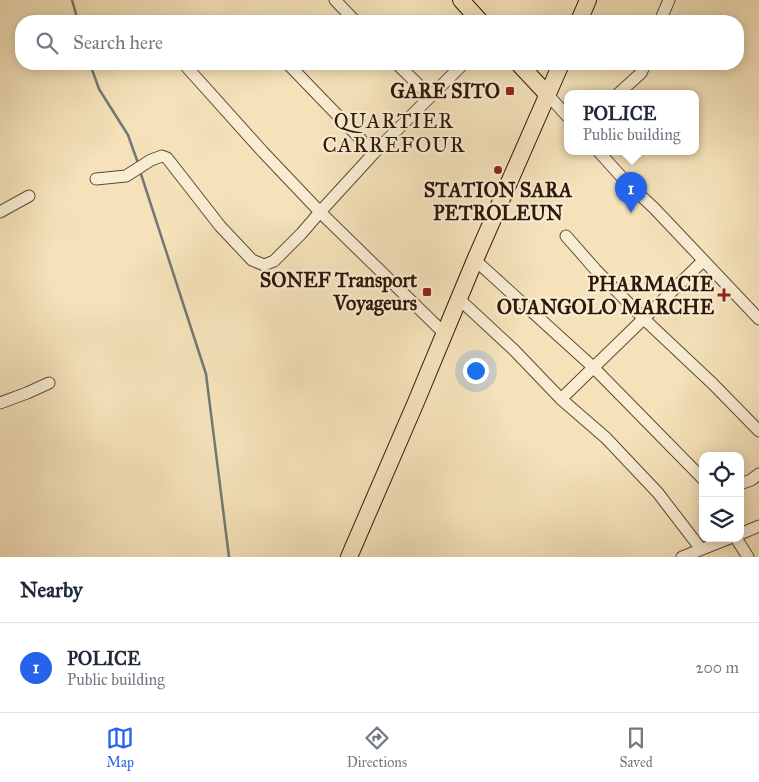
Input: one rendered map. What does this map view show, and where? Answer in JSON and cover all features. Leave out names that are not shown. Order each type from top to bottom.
[{"type":"highway","points":[[461,0],[475,15]]},
{"type":"highway","points":[[582,15],[588,0]]},
{"type":"highway","points":[[525,70],[548,95]]},
{"type":"highway","points":[[349,557],[458,299],[558,70]]},
{"type":"street","points":[[335,0],[349,15]]},
{"type":"street","points":[[663,15],[669,0]]},
{"type":"street","points":[[189,70],[320,212],[444,333]]},
{"type":"street","points":[[294,70],[374,152]]},
{"type":"street","points":[[403,70],[430,96]]},
{"type":"street","points":[[96,179],[126,176],[152,160],[162,156],[167,158],[220,226],[252,260],[264,265],[274,261],[301,234],[374,152],[457,70]]},
{"type":"street","points":[[622,90],[642,70]]},
{"type":"street","points":[[548,95],[564,113]]},
{"type":"street","points":[[602,155],[759,319]]},
{"type":"street","points":[[0,212],[29,196]]},
{"type":"street","points":[[566,236],[644,319],[713,384],[759,431]]},
{"type":"street","points":[[475,260],[593,368],[699,475]]},
{"type":"street","points":[[560,399],[703,261]]},
{"type":"street","points":[[458,299],[514,350],[560,399],[606,438],[658,493],[701,549]]},
{"type":"street","points":[[0,403],[49,382]]},
{"type":"street","points":[[744,483],[759,474]]},
{"type":"street","points":[[744,532],[759,526]]},
{"type":"street","points":[[682,557],[719,542]]},
{"type":"street","points":[[739,542],[748,557]]},
{"type":"waterway","points":[[72,0],[76,15]]},
{"type":"waterway","points":[[92,70],[99,89],[128,135],[138,163]]},
{"type":"waterway","points":[[140,171],[206,374],[229,557]]},
{"type":"place","name":"GARE SITO","points":[[510,91]]},
{"type":"place","name":"STATION SARA PETROLEUN","points":[[498,170]]},
{"type":"place","name":"POLICE","points":[[631,213]]},
{"type":"place","name":"SONEF Transport Voyageurs","points":[[427,292]]},
{"type":"place","name":"PHARMACIE OUANGOLO MARCHE","points":[[724,295]]},
{"type":"district","name":"QUARTIER CARREFOUR","points":[[394,133]]}]
